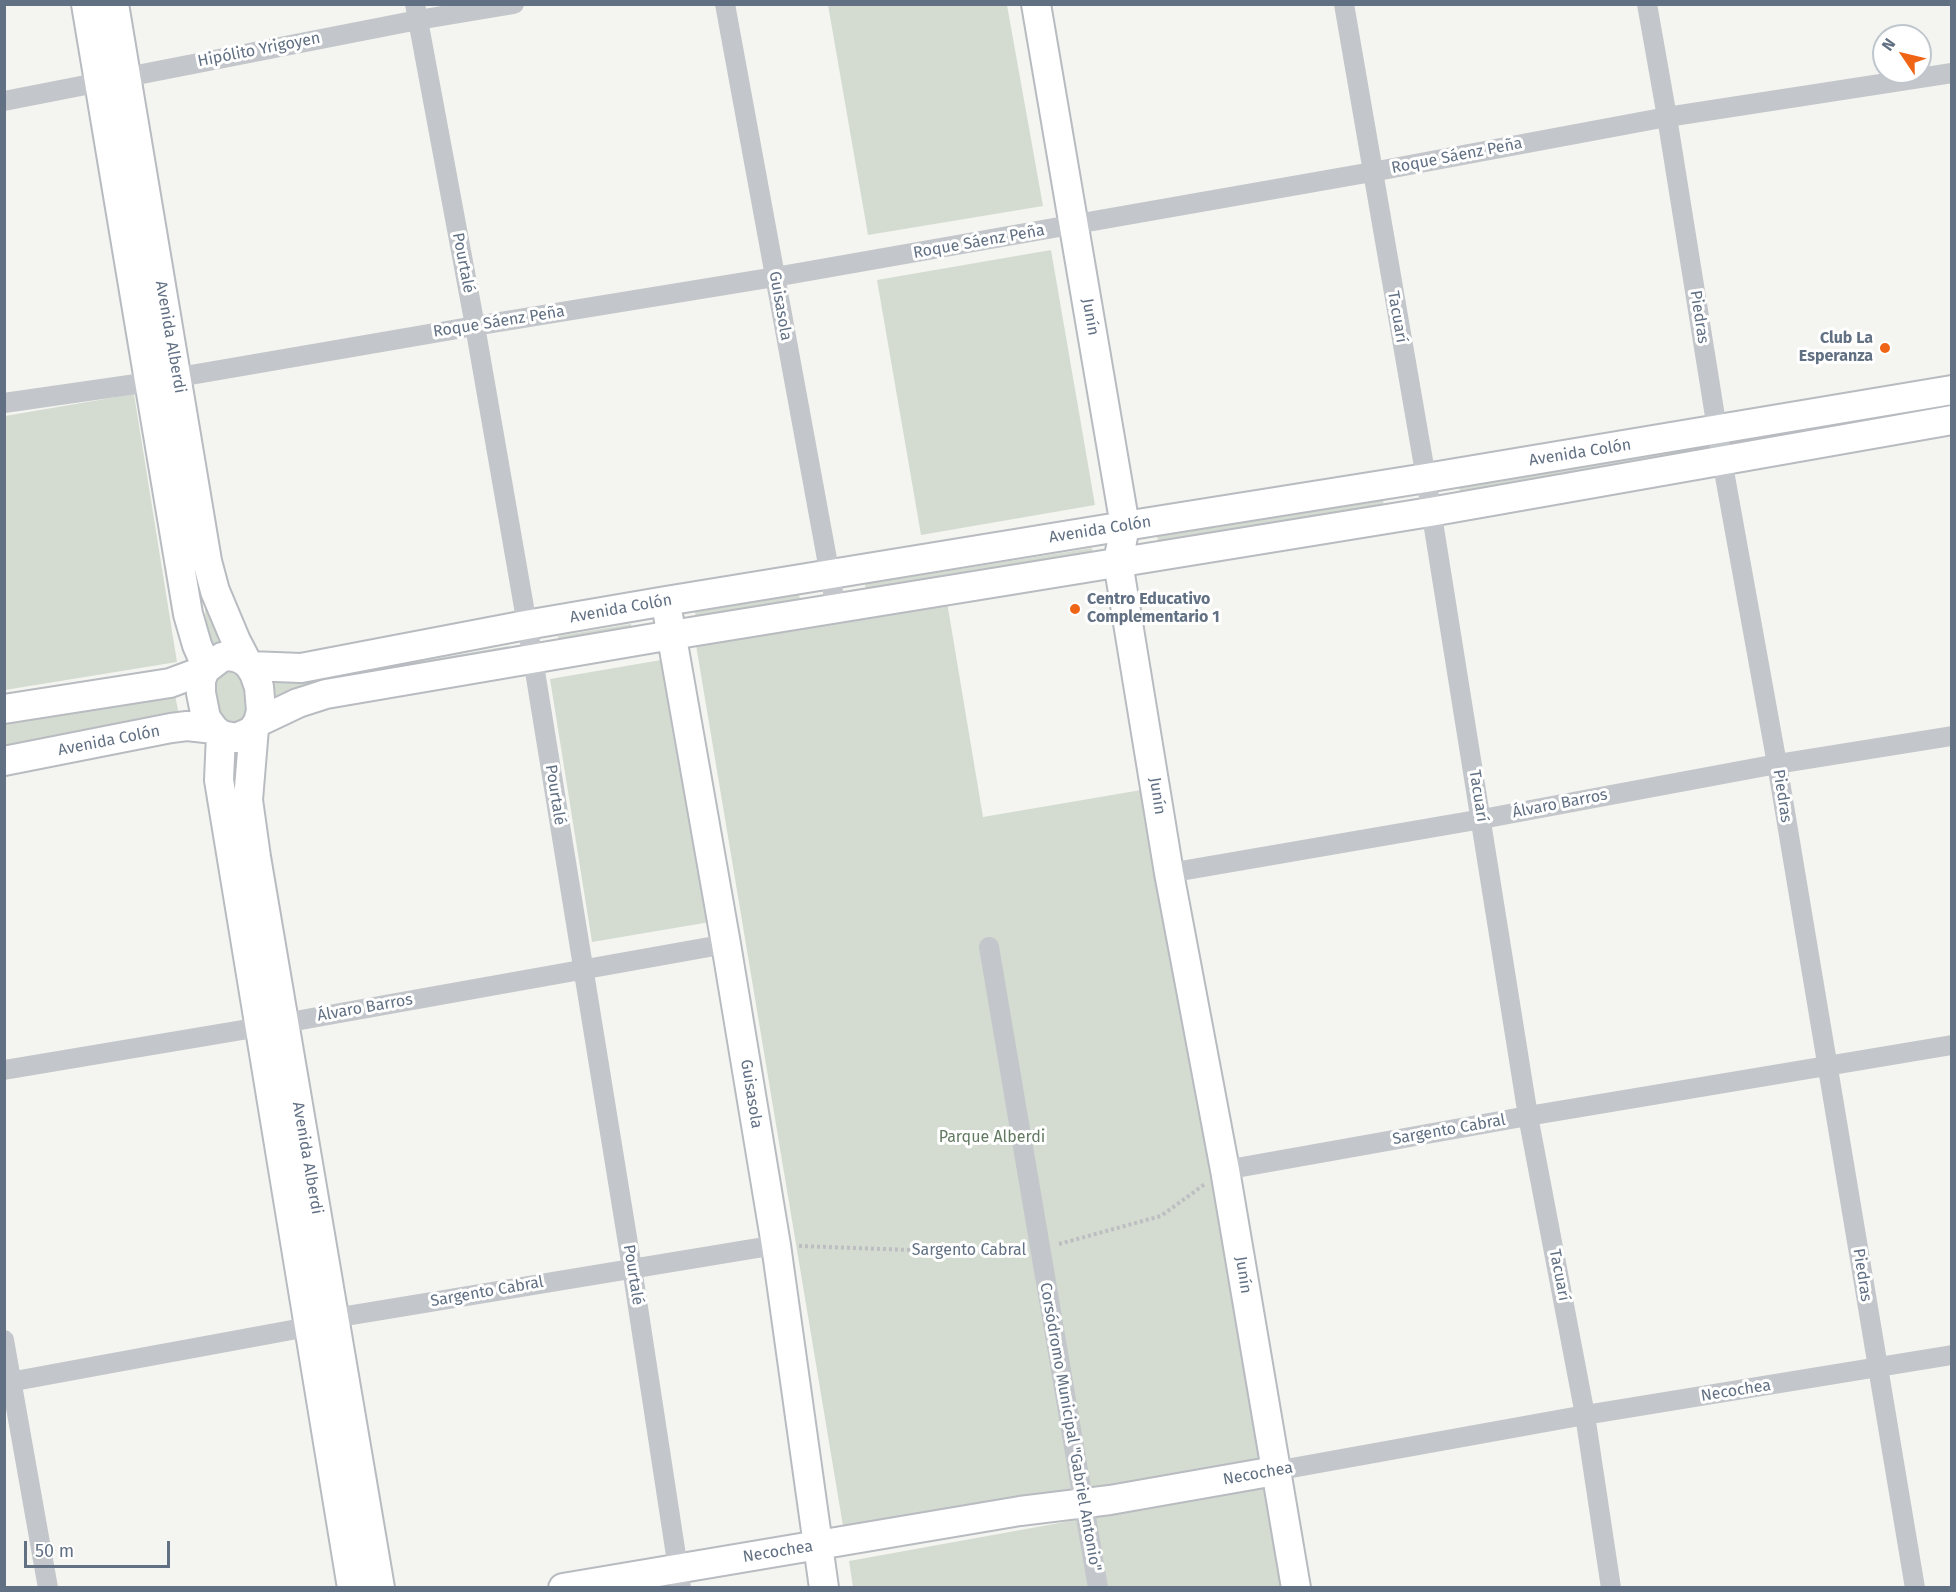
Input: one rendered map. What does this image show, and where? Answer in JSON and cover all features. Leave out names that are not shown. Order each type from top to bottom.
[{"type":"main road","name":"Avenida Alberdi","points":[[86,4],[113,80],[163,380],[188,614],[206,669]]},
{"type":"main road","name":"Avenida Alberdi","points":[[113,80],[114,4]]},
{"type":"main road","name":"Junín","points":[[1036,4],[1125,526],[1118,562],[1169,873],[1225,1170],[1296,1587]]},
{"type":"main road","name":"Avenida Alberdi","points":[[163,380],[215,591],[249,665]]},
{"type":"main road","name":"Avenida Colón","points":[[249,665],[301,668],[526,625],[1952,390]]},
{"type":"main road","name":"Avenida Colón","points":[[256,725],[298,703],[326,694],[672,635],[1430,512],[1952,420]]},
{"type":"main road","name":"Guisasola","points":[[666,602],[776,1245],[816,1545],[824,1587]]},
{"type":"main road","points":[[4,709],[170,683],[206,669],[222,657],[241,659],[249,665],[259,687],[261,711],[256,725],[243,736],[236,738],[217,732],[206,718],[202,705],[201,680],[206,669]]},
{"type":"main road","name":"Avenida Alberdi","points":[[256,725],[248,800],[256,857],[271,1025],[308,1327],[352,1587]]},
{"type":"main road","name":"Avenida Colón","points":[[4,761],[171,728],[187,726],[217,732]]},
{"type":"main road","name":"Avenida Alberdi","points":[[217,732],[219,780],[334,1318],[380,1587]]},
{"type":"main road","name":"Necochea","points":[[563,1587],[679,1577],[816,1545],[1275,1471]]},
{"type":"street","name":"Hipólito Yrigoyen","points":[[4,100],[113,80],[417,12],[514,4]]},
{"type":"street","name":"Guisasola","points":[[725,4],[836,608]]},
{"type":"street","name":"Tacuarí","points":[[1344,4],[1426,478],[1528,1116],[1586,1415],[1611,1587]]},
{"type":"street","name":"Piedras","points":[[1647,4],[1722,460],[1777,764],[1916,1587]]},
{"type":"street","name":"Pourtalé","points":[[417,12],[533,659],[632,1268],[679,1577]]},
{"type":"street","name":"Roque Sáenz Peña","points":[[4,403],[163,380],[775,277],[1372,172],[1667,117],[1952,73]]},
{"type":"street","name":"Álvaro Barros","points":[[1169,873],[1482,819],[1777,764],[1952,736]]},
{"type":"street","name":"Álvaro Barros","points":[[4,1070],[726,944]]},
{"type":"street","name":"Corsódromo Municipal \"Gabriel Antonio\"","points":[[990,947],[1098,1587]]},
{"type":"street","name":"Sargento Cabral","points":[[1225,1170],[1528,1116],[1952,1045]]},
{"type":"street","name":"Sargento Cabral","points":[[8,1383],[308,1327],[334,1318],[776,1245]]},
{"type":"street","points":[[4,1340],[8,1383],[48,1587]]},
{"type":"street","name":"Necochea","points":[[1275,1471],[1586,1415],[1952,1355]]},
{"type":"path","name":"Sargento Cabral","points":[[776,1245],[1022,1254],[1161,1216],[1225,1170]]},
{"type":"green space","points":[[828,5],[1007,5],[1043,206],[868,235]]},
{"type":"green space","points":[[1051,250],[1095,505],[921,535],[877,280]]},
{"type":"green space","points":[[134,394],[177,662],[5,690],[5,416]]},
{"type":"green space","points":[[1951,403],[1951,411],[1756,441],[1755,434]]},
{"type":"green space","points":[[1685,448],[1686,455],[1460,491],[1458,484]]},
{"type":"green space","points":[[1383,500],[1384,507],[1158,542],[1157,535]]},
{"type":"green space","points":[[1092,548],[1093,556],[866,591],[865,584]]},
{"type":"green space","points":[[799,595],[801,603],[696,619],[695,612]]},
{"type":"green space","points":[[207,599],[211,605],[217,635],[224,646],[210,645],[206,637],[205,606]]},
{"type":"green space","name":"Parque Alberdi","points":[[947,602],[983,817],[1147,789],[1259,1459],[844,1532],[696,645]]},
{"type":"green space","points":[[631,624],[632,631],[559,643],[558,636]]},
{"type":"green space","points":[[509,646],[509,652],[275,701],[269,675],[305,681]]},
{"type":"green space","points":[[667,659],[710,922],[592,942],[550,679]]},
{"type":"green space","points":[[233,664],[250,690],[245,725],[220,724],[211,676]]},
{"type":"green space","points":[[174,690],[180,720],[5,748],[5,720],[102,703],[156,700]]},
{"type":"green space","points":[[1264,1486],[1281,1587],[853,1587],[849,1561]]},
{"type":"place","name":"Club La Esperanza","points":[[1885,348]]},
{"type":"place","name":"Centro Educativo Complementario 1","points":[[1075,609]]}]
